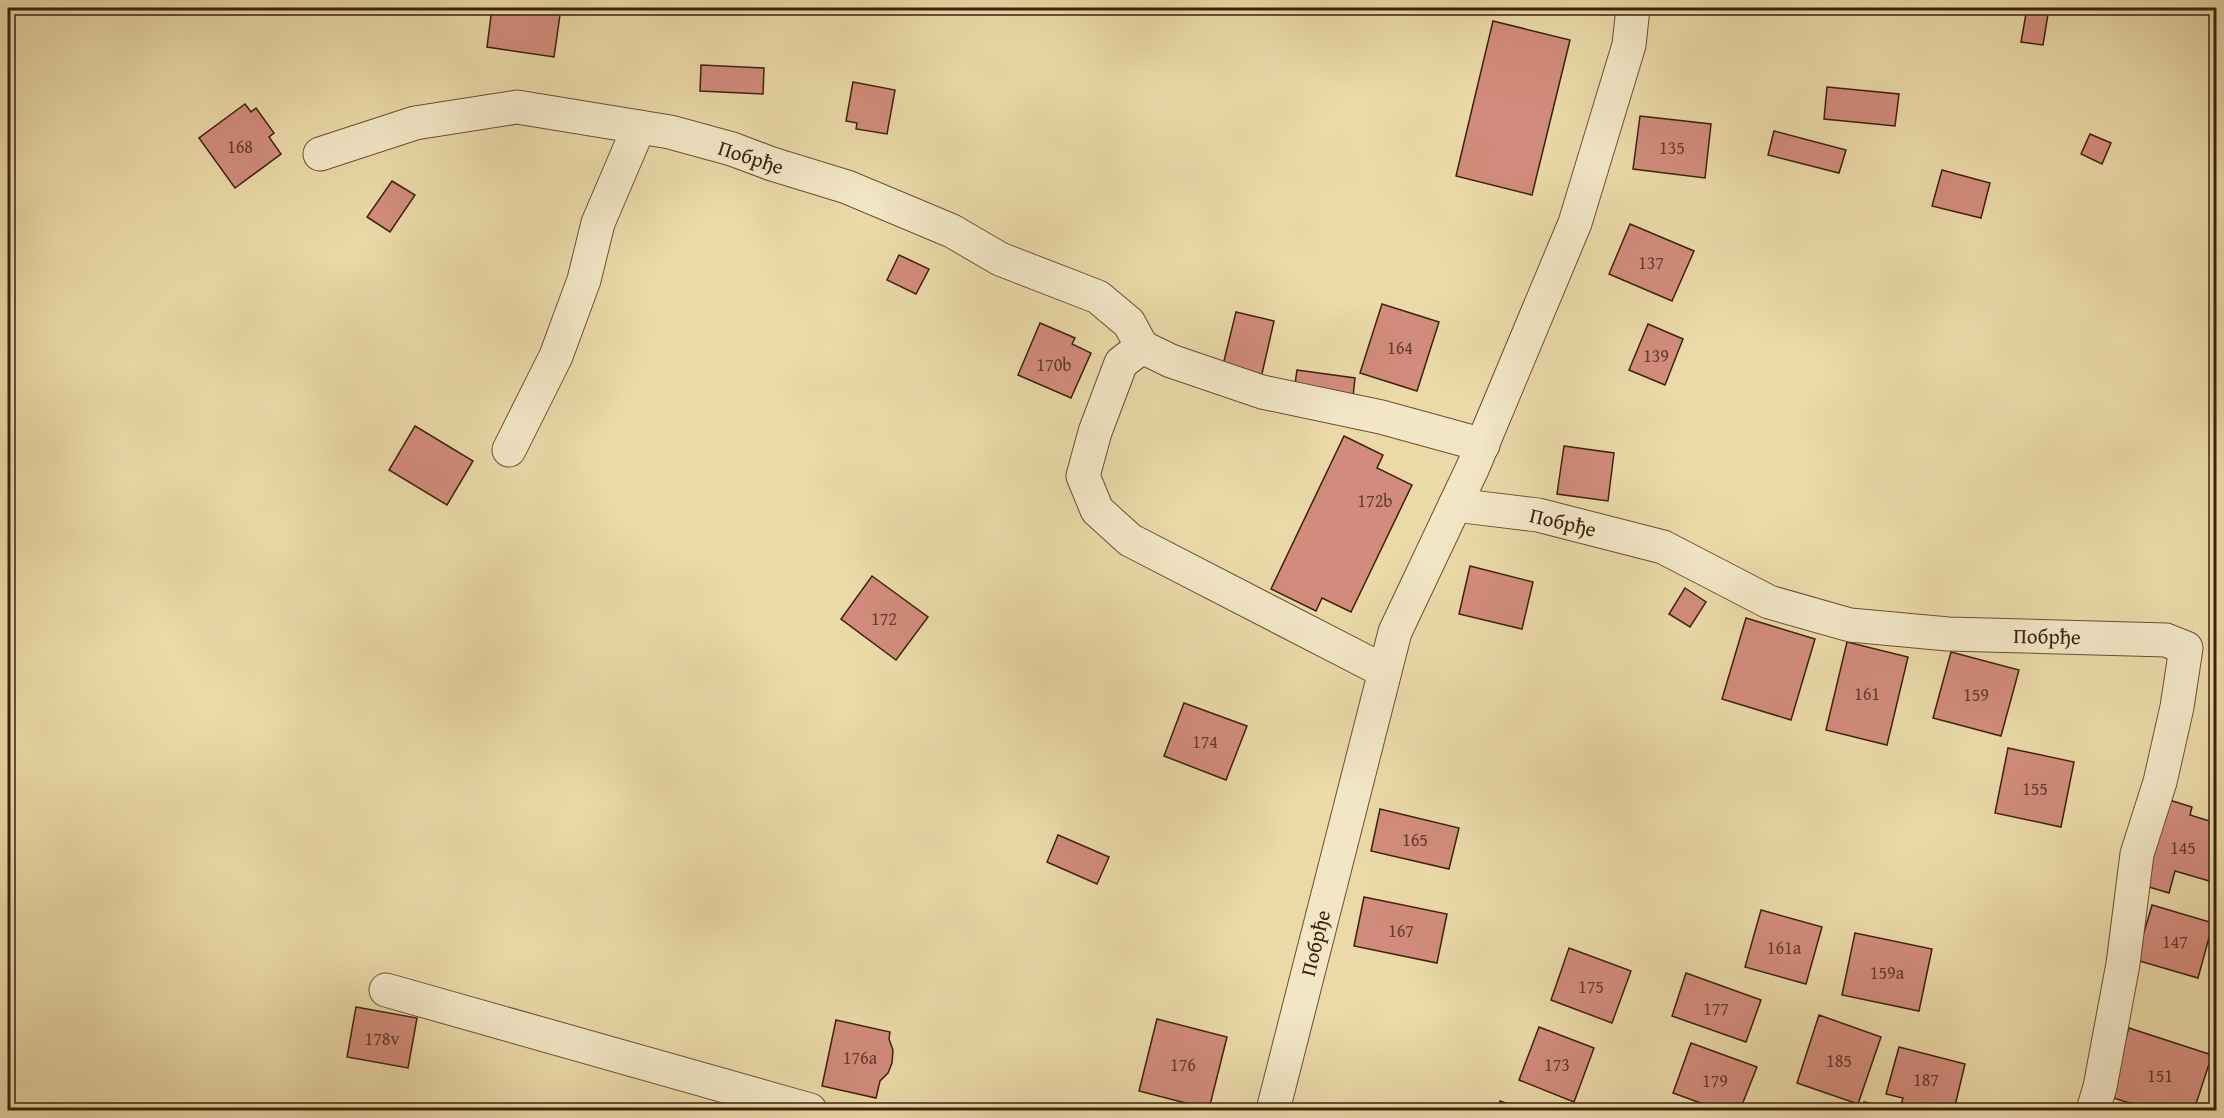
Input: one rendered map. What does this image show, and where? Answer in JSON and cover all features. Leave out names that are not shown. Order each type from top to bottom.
[{"type":"street","name":"Побрђе","points":[[1273,1110],[1395,632],[1483,445],[1575,223],[1629,45],[1633,8]]},
{"type":"street","name":"Побрђе","points":[[320,154],[415,123],[517,107],[670,132],[732,149],[772,164],[848,187],[952,231],[1000,259],[1098,297],[1129,323],[1142,347]]},
{"type":"street","points":[[509,450],[556,356],[584,280],[598,223],[639,127]]},
{"type":"street","points":[[1384,671],[1130,540],[1097,510],[1083,476],[1095,432],[1121,363],[1142,347],[1171,361],[1262,392],[1382,417],[1483,445]]},
{"type":"street","name":"Побрђе","points":[[1455,505],[1538,515],[1663,547],[1769,602],[1850,625],[1948,634],[2166,640],[2186,648],[2177,707],[2160,782],[2137,854],[2123,964],[2100,1087],[2093,1110]]},
{"type":"street","points":[[386,990],[810,1110]]},
{"type":"building","points":[[492,8],[561,8],[554,57],[487,47]]},
{"type":"building","points":[[1472,8],[1490,8],[1489,12]]},
{"type":"building","points":[[1828,8],[1898,8],[1898,12],[1828,14]]},
{"type":"building","points":[[2027,8],[2049,8],[2043,45],[2021,42]]},
{"type":"building","points":[[1493,21],[1570,40],[1532,195],[1456,176]]},
{"type":"building","points":[[701,65],[764,68],[763,94],[700,91]]},
{"type":"building","points":[[853,82],[895,90],[887,134],[856,129],[857,123],[846,121]]},
{"type":"building","points":[[1827,87],[1899,94],[1895,126],[1824,119]]},
{"type":"building","points":[[245,104],[251,112],[256,108],[274,133],[269,137],[281,154],[235,188],[199,138]]},
{"type":"building","points":[[1640,116],[1711,124],[1705,178],[1633,169]]},
{"type":"building","points":[[1774,131],[1846,150],[1839,173],[1768,155]]},
{"type":"building","points":[[2090,134],[2111,143],[2102,164],[2081,154]]},
{"type":"building","points":[[1942,170],[1990,183],[1981,218],[1932,206]]},
{"type":"building","points":[[392,181],[415,195],[390,232],[367,217]]},
{"type":"building","points":[[1630,224],[1694,251],[1672,301],[1609,274]]},
{"type":"building","points":[[899,255],[929,269],[916,294],[887,280]]},
{"type":"building","points":[[1382,304],[1439,322],[1417,391],[1360,373]]},
{"type":"building","points":[[1236,312],[1274,321],[1261,378],[1222,369]]},
{"type":"building","points":[[1040,323],[1075,338],[1072,344],[1091,353],[1071,398],[1018,375]]},
{"type":"building","points":[[1648,324],[1683,339],[1665,385],[1629,370]]},
{"type":"building","points":[[1297,370],[1355,378],[1352,406],[1293,398]]},
{"type":"building","points":[[415,426],[473,461],[447,505],[389,470]]},
{"type":"building","points":[[1344,436],[1383,455],[1377,468],[1412,485],[1351,612],[1322,598],[1316,611],[1271,589]]},
{"type":"building","points":[[1564,446],[1614,453],[1608,501],[1557,494]]},
{"type":"building","points":[[1470,566],[1533,582],[1522,629],[1459,614]]},
{"type":"building","points":[[872,576],[928,617],[896,660],[841,619]]},
{"type":"building","points":[[1685,588],[1706,602],[1690,627],[1669,614]]},
{"type":"building","points":[[1746,618],[1815,639],[1791,720],[1722,699]]},
{"type":"building","points":[[1847,642],[1908,657],[1887,745],[1826,730]]},
{"type":"building","points":[[1951,652],[2019,670],[2001,736],[1933,718]]},
{"type":"building","points":[[1184,703],[1247,726],[1226,780],[1164,756]]},
{"type":"building","points":[[2008,748],[2074,762],[2061,827],[1995,813]]},
{"type":"building","points":[[2163,798],[2192,807],[2190,815],[2216,823],[2216,883],[2175,871],[2169,893],[2139,884]]},
{"type":"building","points":[[1380,809],[1459,828],[1449,869],[1371,851]]},
{"type":"building","points":[[1058,835],[1109,857],[1097,884],[1047,862]]},
{"type":"building","points":[[1364,897],[1447,914],[1437,963],[1354,946]]},
{"type":"building","points":[[2152,905],[2213,923],[2198,978],[2136,960]]},
{"type":"building","points":[[1761,910],[1822,927],[1806,984],[1745,967]]},
{"type":"building","points":[[1855,933],[1932,949],[1919,1011],[1842,995]]},
{"type":"building","points":[[1569,948],[1631,971],[1612,1023],[1551,1000]]},
{"type":"building","points":[[1686,973],[1761,1000],[1746,1042],[1672,1016]]},
{"type":"building","points":[[356,1007],[417,1018],[408,1068],[347,1057]]},
{"type":"building","points":[[1819,1015],[1881,1037],[1858,1104],[1797,1083]]},
{"type":"building","points":[[1157,1019],[1227,1037],[1209,1109],[1139,1091]]},
{"type":"building","points":[[836,1020],[890,1032],[889,1039],[893,1050],[892,1063],[888,1073],[880,1081],[876,1098],[822,1086]]},
{"type":"building","points":[[1539,1027],[1594,1048],[1574,1102],[1519,1080]]},
{"type":"building","points":[[2129,1028],[2212,1055],[2194,1110],[2152,1110],[2107,1096]]},
{"type":"building","points":[[1691,1043],[1757,1067],[1740,1110],[1720,1110],[1673,1093]]},
{"type":"building","points":[[1899,1047],[1965,1064],[1954,1110],[1922,1106],[1921,1110],[1900,1108],[1903,1098],[1886,1094]]},
{"type":"building","points":[[1500,1101],[1524,1110],[1497,1110]]},
{"type":"building","points":[[1864,1102],[1884,1106],[1883,1110],[1863,1110]]}]
